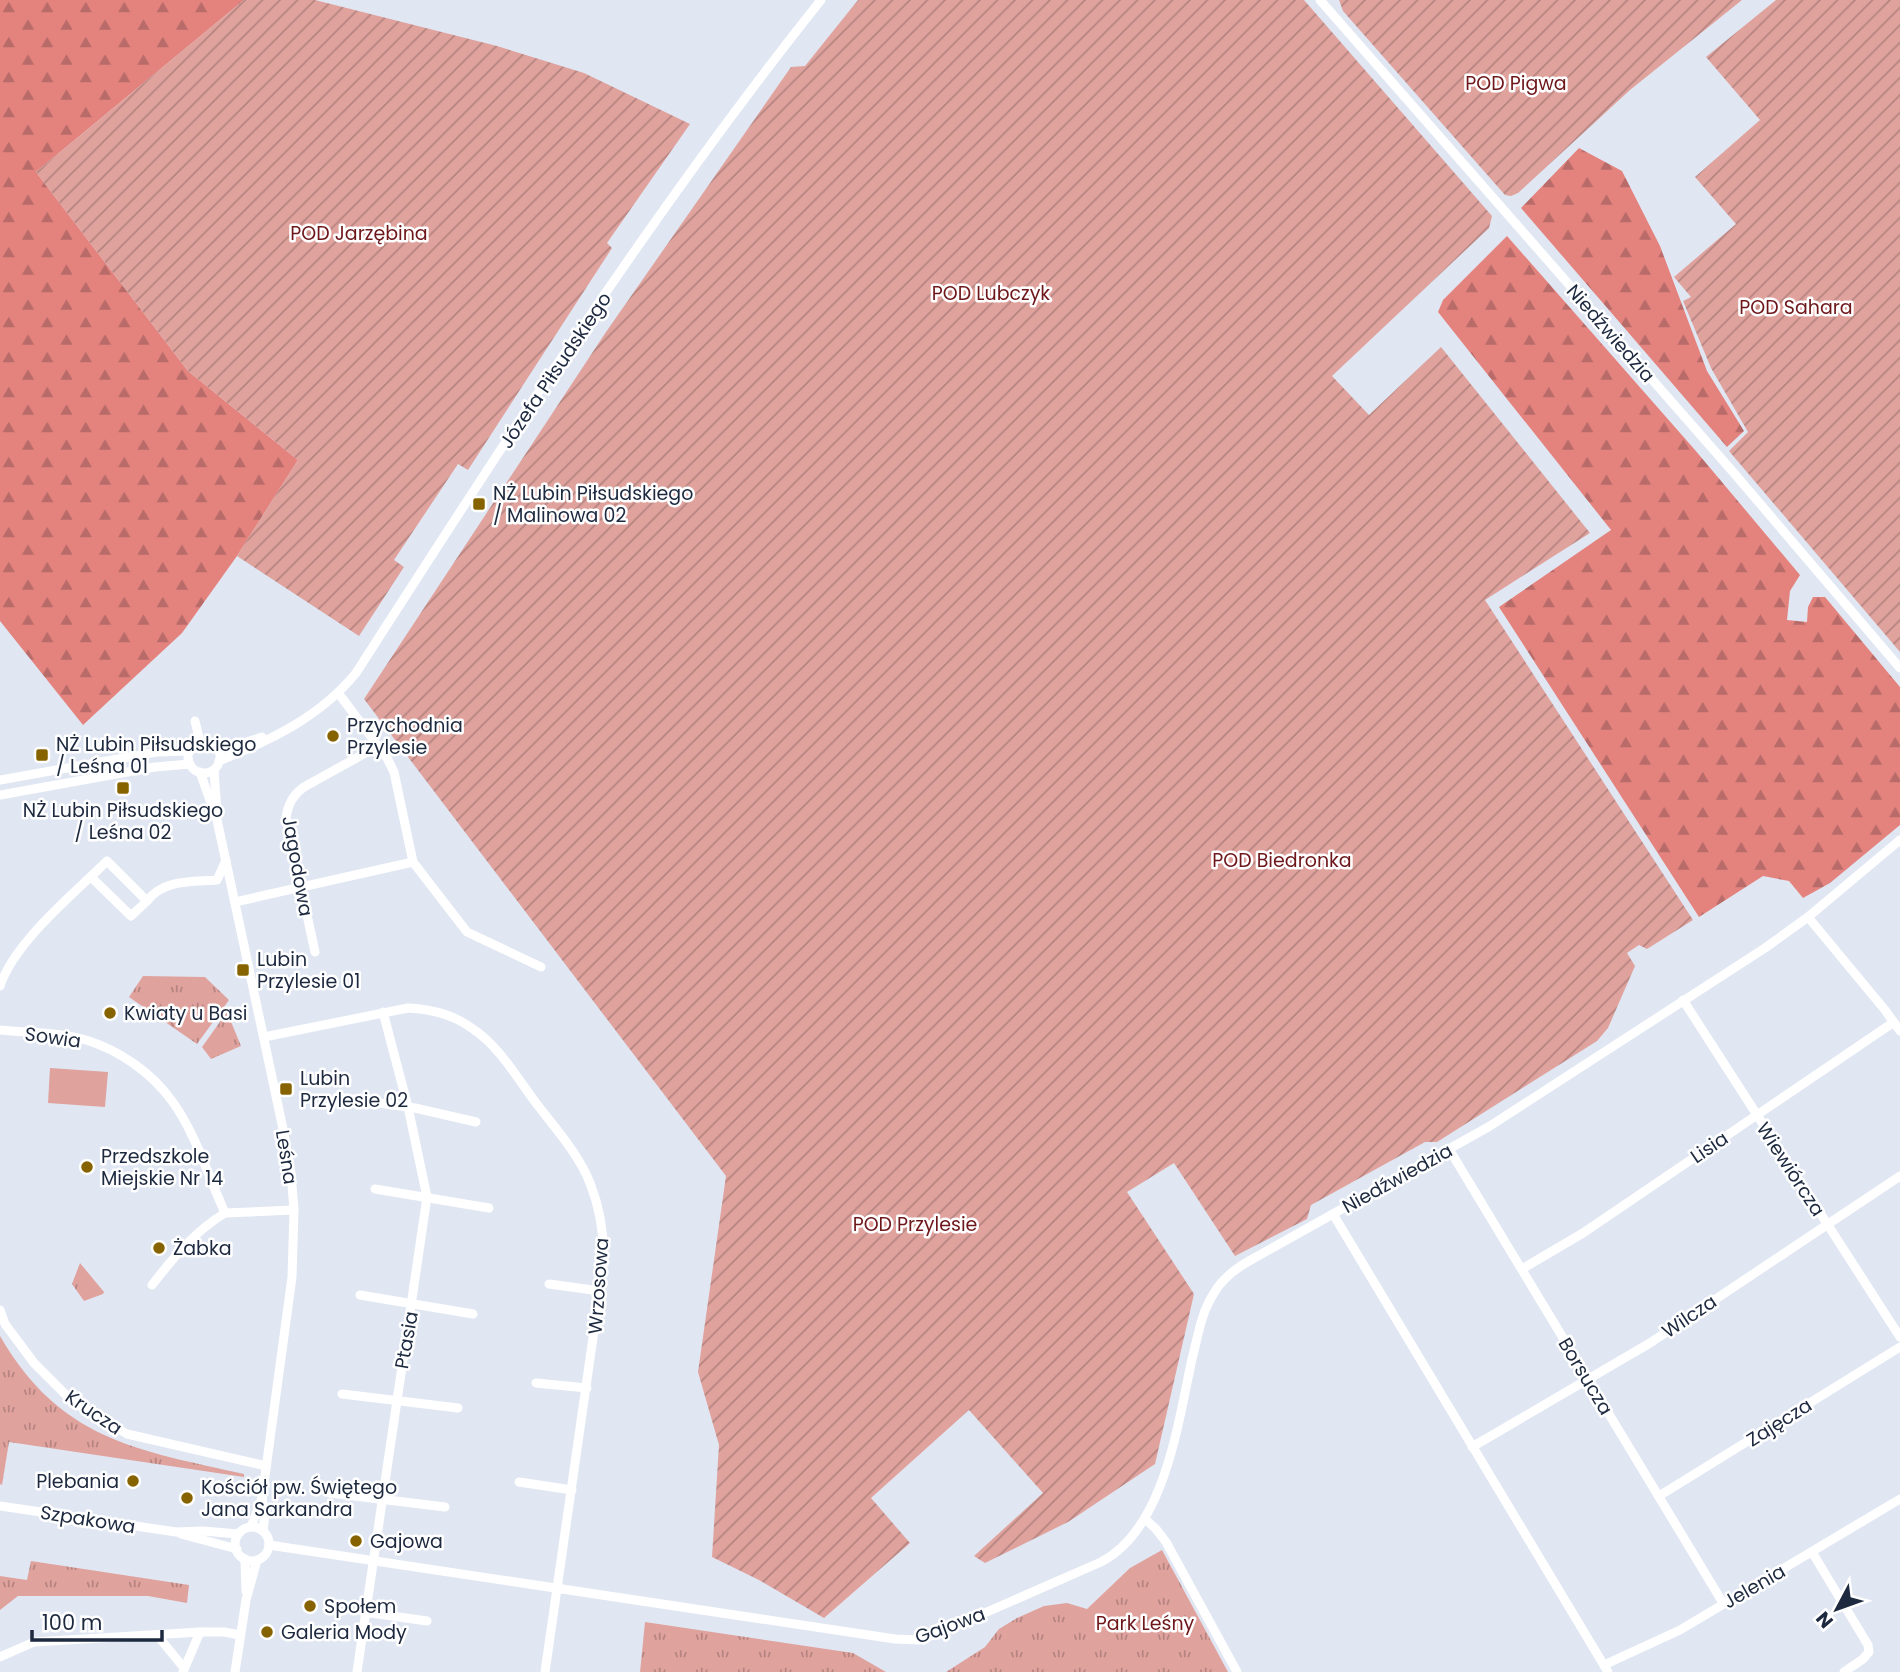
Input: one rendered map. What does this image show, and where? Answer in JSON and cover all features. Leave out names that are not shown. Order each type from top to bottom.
[{"type":"street","name":"Józefa Piłsudskiego","points":[[217,765],[311,716],[339,694],[356,673],[583,325],[736,109],[821,0]]},
{"type":"street","name":"Niedźwiedzia","points":[[1320,0],[1733,472],[1900,668]]},
{"type":"street","points":[[339,694],[394,772],[413,862],[467,932],[541,967]]},
{"type":"street","points":[[195,720],[200,742]]},
{"type":"street","name":"Józefa Piłsudskiego","points":[[215,746],[244,743],[284,730]]},
{"type":"street","points":[[0,780],[156,752],[190,751],[205,741],[215,746],[219,753],[217,765],[200,772],[190,764],[155,767],[0,795]]},
{"type":"street","name":"Jagodowa","points":[[315,952],[286,818],[287,808],[296,793],[304,787],[378,746]]},
{"type":"street","points":[[190,751],[190,764]]},
{"type":"street","name":"Leśna","points":[[217,765],[217,820]]},
{"type":"street","name":"Leśna","points":[[200,772],[217,820],[264,1037],[289,1162],[294,1210],[292,1277],[262,1498],[251,1527]]},
{"type":"street","name":"Niedźwiedzia","points":[[1606,1668],[1333,1214],[1490,1126],[1765,948],[1808,917],[1900,841]]},
{"type":"street","points":[[92,877],[131,916],[154,891],[164,886],[217,880],[226,860]]},
{"type":"street","points":[[0,986],[13,958],[26,942],[107,861],[147,901]]},
{"type":"street","points":[[235,902],[413,862]]},
{"type":"street","points":[[1808,917],[1900,1031]]},
{"type":"street","name":"Wiewiórcza","points":[[1683,1000],[1900,1337]]},
{"type":"street","name":"Wrzosowa","points":[[264,1037],[408,1008],[441,1012],[471,1027],[497,1052],[575,1156],[591,1185],[604,1241],[600,1291],[545,1672]]},
{"type":"street","name":"Ptasia","points":[[357,1672],[427,1197],[408,1107],[383,1012]]},
{"type":"street","name":"Lisia","points":[[1522,1269],[1583,1233],[1894,1022]]},
{"type":"street","name":"Sowia","points":[[0,1030],[85,1040],[121,1055],[152,1078],[173,1101],[225,1213]]},
{"type":"street","points":[[337,1097],[408,1107],[476,1122]]},
{"type":"street","name":"Borsucza","points":[[1449,1149],[1723,1603]]},
{"type":"street","name":"Wilcza","points":[[1472,1447],[1650,1343],[1900,1176]]},
{"type":"street","points":[[375,1189],[489,1208]]},
{"type":"street","points":[[152,1286],[183,1248],[211,1221],[225,1213],[294,1210]]},
{"type":"street","name":"Gajowa","points":[[269,1545],[895,1639],[919,1640],[1107,1559],[1130,1539],[1144,1519],[1166,1468],[1202,1319],[1213,1294],[1240,1266],[1333,1214]]},
{"type":"street","points":[[549,1284],[600,1291]]},
{"type":"street","points":[[360,1295],[473,1314]]},
{"type":"street","name":"Krucza","points":[[0,1310],[5,1324],[34,1363],[73,1402],[117,1428],[140,1437],[266,1466]]},
{"type":"street","name":"Zajęcza","points":[[1658,1496],[1900,1347]]},
{"type":"street","points":[[536,1383],[587,1388]]},
{"type":"street","points":[[342,1394],[458,1408]]},
{"type":"street","points":[[519,1482],[572,1490]]},
{"type":"street","points":[[330,1493],[444,1507]]},
{"type":"street","name":"Leśna","points":[[262,1498],[265,1513],[263,1531]]},
{"type":"street","name":"Jelenia","points":[[1606,1668],[1672,1634],[1900,1499]]},
{"type":"street","name":"Szpakowa","points":[[0,1506],[176,1532],[237,1549]]},
{"type":"street","points":[[1144,1519],[1166,1542],[1237,1672]]},
{"type":"street","points":[[235,1672],[246,1600],[257,1560],[265,1554],[269,1545],[267,1535],[263,1531],[251,1527],[238,1534],[237,1549],[245,1559],[246,1600]]},
{"type":"street","name":"Szpakowa","points":[[176,1532],[238,1534]]},
{"type":"street","points":[[1812,1552],[1868,1645],[1869,1652],[1866,1656],[1844,1672]]},
{"type":"street","points":[[245,1559],[257,1560]]},
{"type":"street","points":[[364,1612],[427,1621]]},
{"type":"street","points":[[0,1657],[34,1642],[200,1632],[240,1635]]},
{"type":"street","points":[[157,1635],[184,1670],[200,1632]]},
{"type":"green space","points":[[0,0],[244,0],[36,172],[188,371],[298,460],[237,556],[182,633],[83,725],[0,621]]},
{"type":"green space","name":"POD Jarzębina","points":[[244,0],[315,0],[497,46],[584,73],[690,124],[607,243],[612,248],[468,470],[458,464],[394,560],[404,567],[359,636],[237,556],[298,460],[188,371],[36,172]]},
{"type":"green space","points":[[858,0],[1304,0],[1492,216],[1489,228],[1332,376],[1369,415],[1441,347],[1590,533],[1485,600],[1693,920],[1647,949],[1639,945],[1627,953],[1635,966],[1608,1028],[1597,1041],[1437,1142],[1425,1142],[1311,1205],[1307,1219],[1235,1256],[1174,1163],[1127,1192],[1194,1294],[1155,1464],[1068,1522],[985,1563],[974,1556],[1043,1493],[969,1410],[871,1498],[910,1543],[824,1618],[759,1580],[712,1557],[719,1445],[698,1372],[726,1176],[364,699],[606,332],[791,67],[805,66]]},
{"type":"green space","name":"POD Pigwa","points":[[1339,0],[1742,0],[1630,90],[1518,193],[1511,196],[1505,195],[1343,11]]},
{"type":"green space","name":"POD Sahara","points":[[1776,0],[1900,0],[1900,652],[1729,451],[1748,432],[1711,368],[1683,301],[1691,297],[1674,277],[1736,224],[1695,177],[1760,120],[1706,57]]},
{"type":"green space","points":[[1579,148],[1622,171],[1660,246],[1707,371],[1744,431],[1727,447],[1521,208]]},
{"type":"green space","points":[[1507,236],[1695,450],[1800,575],[1790,591],[1787,620],[1807,622],[1808,607],[1813,597],[1825,597],[1900,687],[1900,825],[1830,883],[1803,898],[1789,881],[1763,876],[1699,917],[1499,607],[1611,530],[1438,312],[1443,300]]},
{"type":"green space","points":[[143,976],[205,977],[229,1000],[197,1044],[129,997]]},
{"type":"green space","points":[[227,1012],[241,1046],[211,1059],[202,1047]]},
{"type":"green space","points":[[50,1068],[108,1072],[105,1107],[48,1103]]},
{"type":"green space","points":[[80,1263],[103,1294],[84,1301],[72,1284]]},
{"type":"green space","points":[[0,1336],[23,1371],[48,1398],[75,1419],[104,1435],[136,1447],[244,1474],[244,1477],[9,1442],[2,1485],[0,1484]]},
{"type":"green space","name":"Park Leśny","points":[[1162,1550],[1228,1672],[946,1672],[985,1647],[999,1629],[1017,1618],[1044,1606],[1067,1603],[1087,1609],[1130,1568]]},
{"type":"green space","points":[[31,1561],[189,1585],[187,1603],[148,1596],[18,1596],[0,1610],[0,1576],[27,1580]]},
{"type":"green space","points":[[645,1622],[853,1653],[886,1672],[640,1672]]},
{"type":"place","name":"NŻ Lubin Piłsudskiego / Malinowa 02","points":[[479,504]]},
{"type":"place","name":"Przychodnia Przylesie","points":[[333,736]]},
{"type":"place","name":"NŻ Lubin Piłsudskiego / Leśna 01","points":[[42,755]]},
{"type":"place","name":"NŻ Lubin Piłsudskiego / Leśna 02","points":[[123,788]]},
{"type":"place","name":"Lubin Przylesie 01","points":[[243,970]]},
{"type":"place","name":"Kwiaty u Basi","points":[[110,1013]]},
{"type":"place","name":"Lubin Przylesie 02","points":[[286,1089]]},
{"type":"place","name":"Przedszkole Miejskie Nr 14","points":[[87,1167]]},
{"type":"place","name":"Żabka","points":[[159,1248]]},
{"type":"place","name":"Plebania","points":[[133,1481]]},
{"type":"place","name":"Kościół pw. Świętego Jana Sarkandra","points":[[187,1498]]},
{"type":"place","name":"Gajowa","points":[[356,1541]]},
{"type":"place","name":"Społem","points":[[310,1606]]},
{"type":"place","name":"Galeria Mody","points":[[267,1632]]},
{"type":"park label","name":"POD Lubczyk","points":[[991,293]]},
{"type":"park label","name":"POD Biedronka","points":[[1282,860]]},
{"type":"park label","name":"POD Przylesie","points":[[915,1224]]}]
